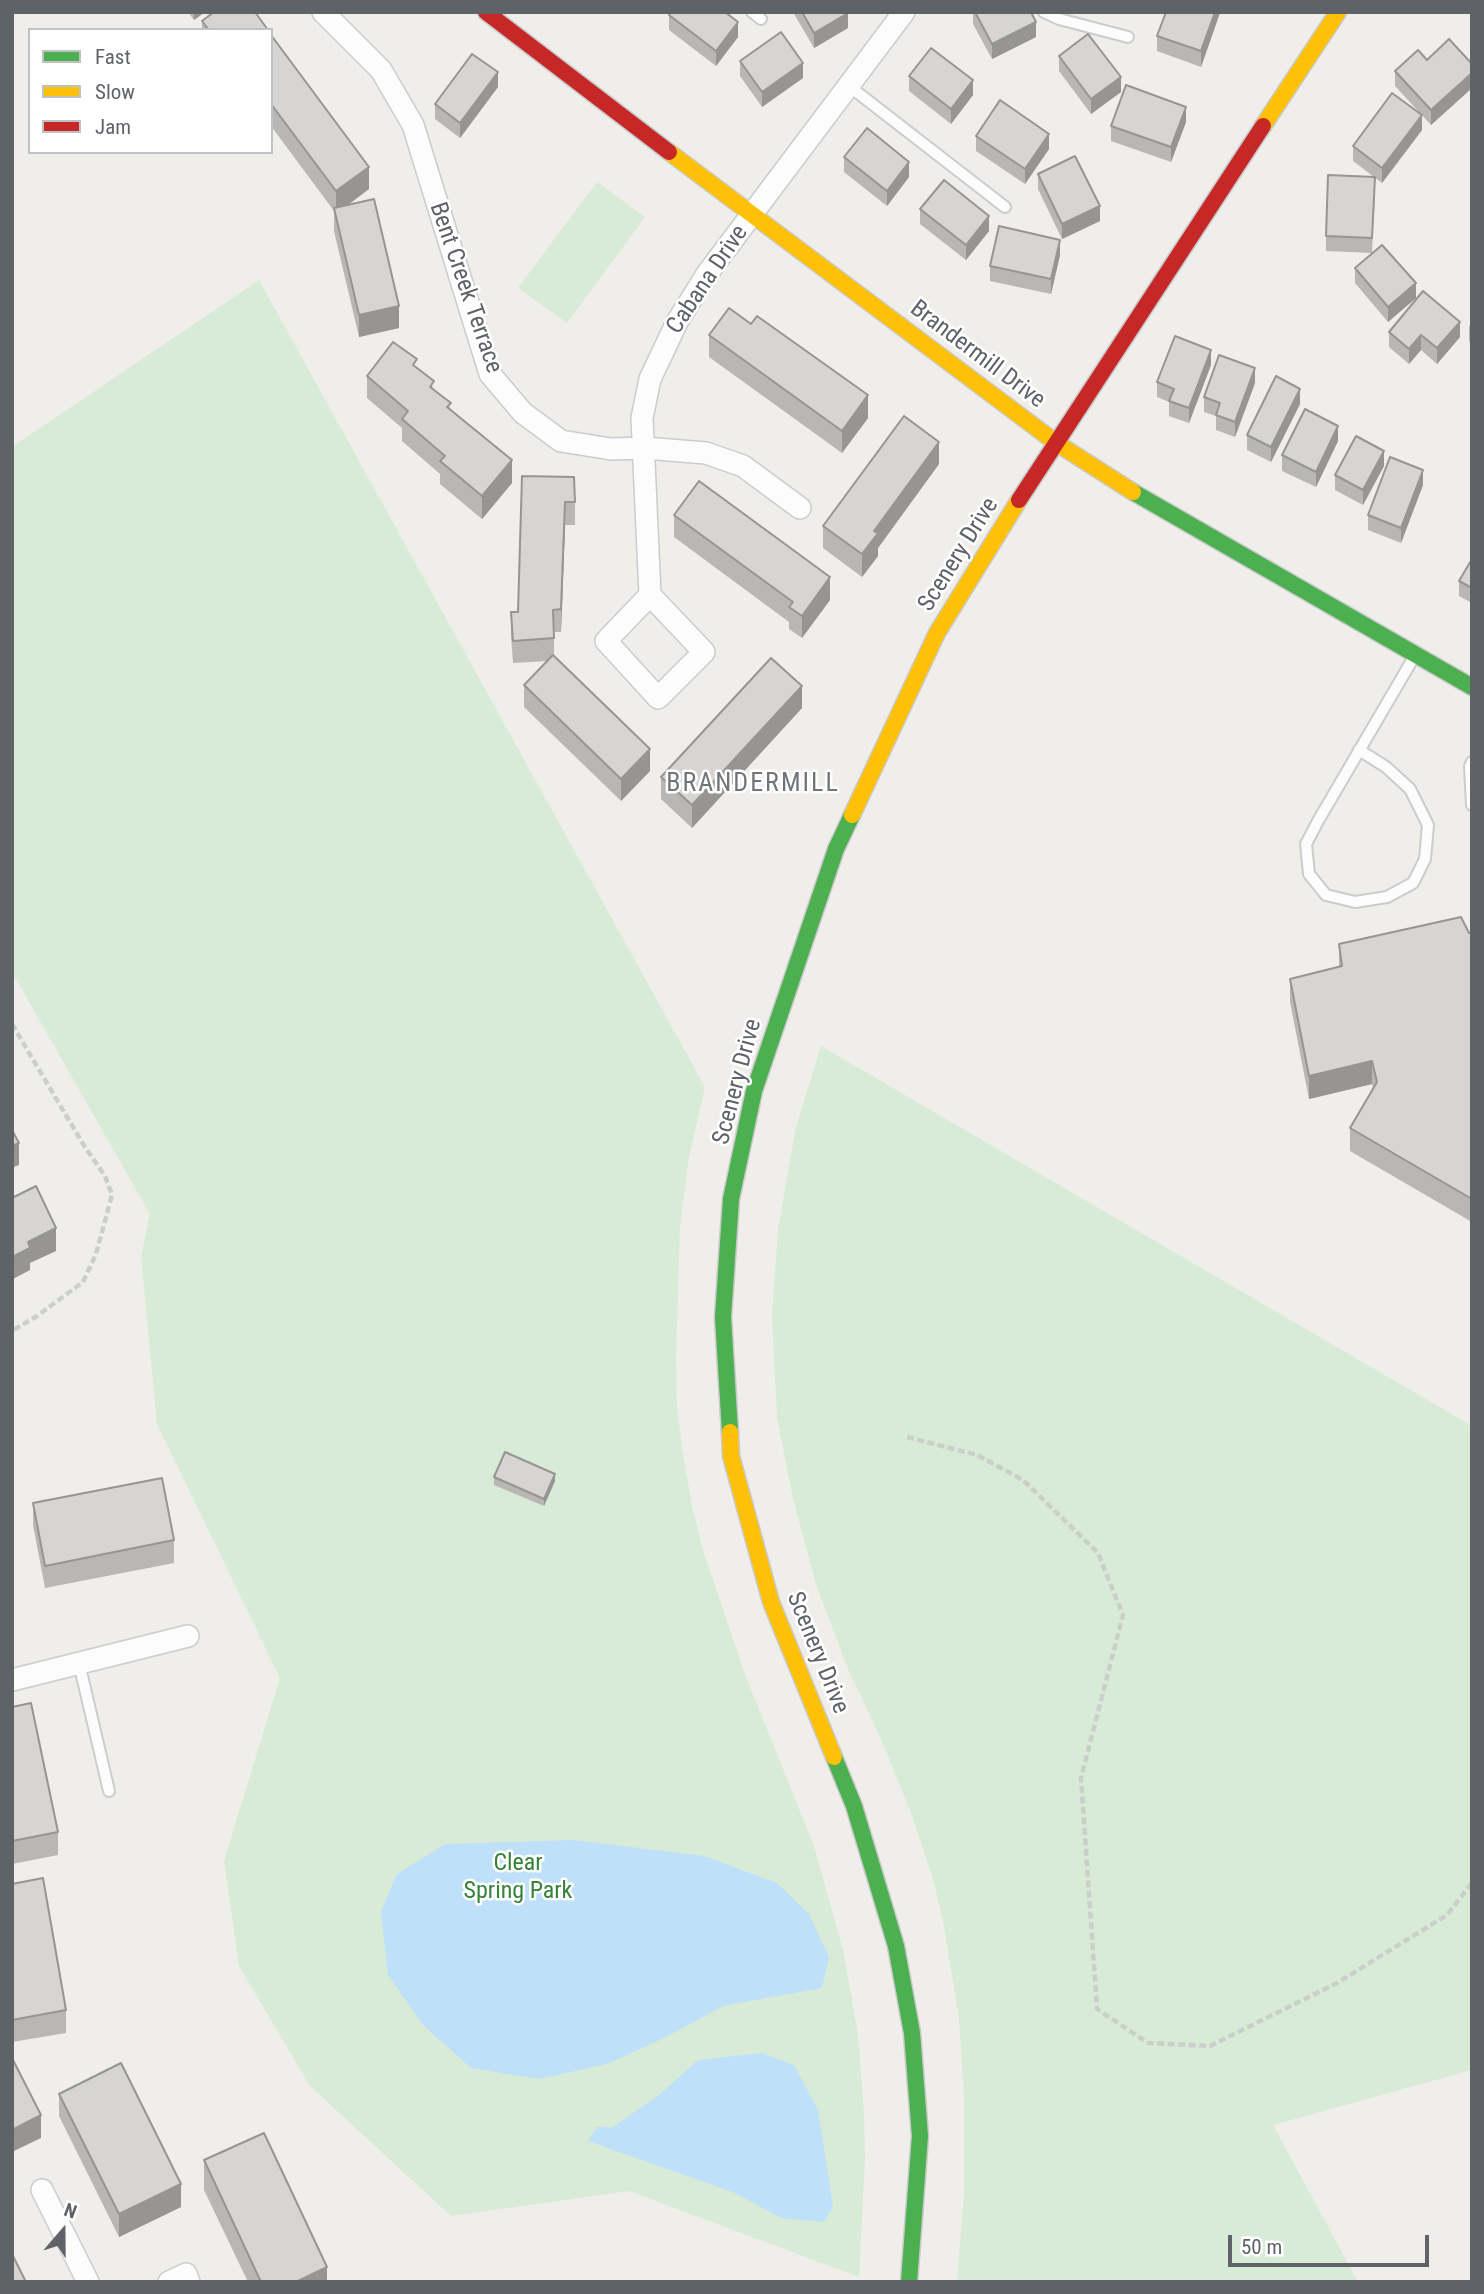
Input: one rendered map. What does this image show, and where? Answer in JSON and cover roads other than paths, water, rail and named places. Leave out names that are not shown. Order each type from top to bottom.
[{"type":"street","name":"Bent Creek Terrace","points":[[323,12],[381,70],[413,125],[490,373],[523,413],[561,440],[611,449],[645,448],[706,453],[743,466],[800,508]]},
{"type":"street","name":"Brandermill Drive","points":[[486,12],[513,20],[752,215],[1055,442],[1111,480],[1472,687]]},
{"type":"street","name":"Cabana Drive","points":[[650,595],[642,418],[650,379],[677,322],[708,274],[904,12]]},
{"type":"street","name":"Scenery Drive","points":[[909,2282],[920,2136],[912,2033],[896,1946],[854,1806],[771,1602],[731,1456],[723,1317],[731,1199],[754,1091],[836,849],[937,634],[1055,442],[1338,12]]},
{"type":"street","points":[[650,595],[704,652],[659,698],[606,641],[650,595]]},
{"type":"street","points":[[12,1680],[188,1636]]},
{"type":"street","points":[[42,2190],[88,2282]]},
{"type":"street","points":[[169,2282],[186,2274],[189,2282]]},
{"type":"lane","points":[[1044,12],[1059,19],[1128,37]]},
{"type":"lane","points":[[849,86],[1005,207]]},
{"type":"lane","points":[[1359,751],[1386,767],[1410,789],[1428,825],[1425,859],[1413,883],[1387,897],[1355,902],[1326,895],[1309,874],[1306,844],[1359,751],[1415,655]]},
{"type":"lane","points":[[1472,762],[1472,805]]},
{"type":"lane","points":[[79,1663],[109,1791]]},
{"type":"water","points":[[574,1840],[704,1856],[777,1883],[809,1914],[829,1957],[822,1988],[723,2006],[666,2037],[607,2064],[539,2079],[471,2068],[423,2025],[388,1975],[381,1911],[397,1874],[445,1844]]},
{"type":"water","points":[[762,2053],[794,2065],[818,2110],[833,2206],[824,2222],[781,2218],[735,2193],[588,2141],[597,2127],[613,2127],[659,2095],[698,2060]]},
{"type":"district","name":"BRANDERMILL","points":[[753,784]]},
{"type":"park label","name":"Clear Spring Park","points":[[518,1878]]}]
